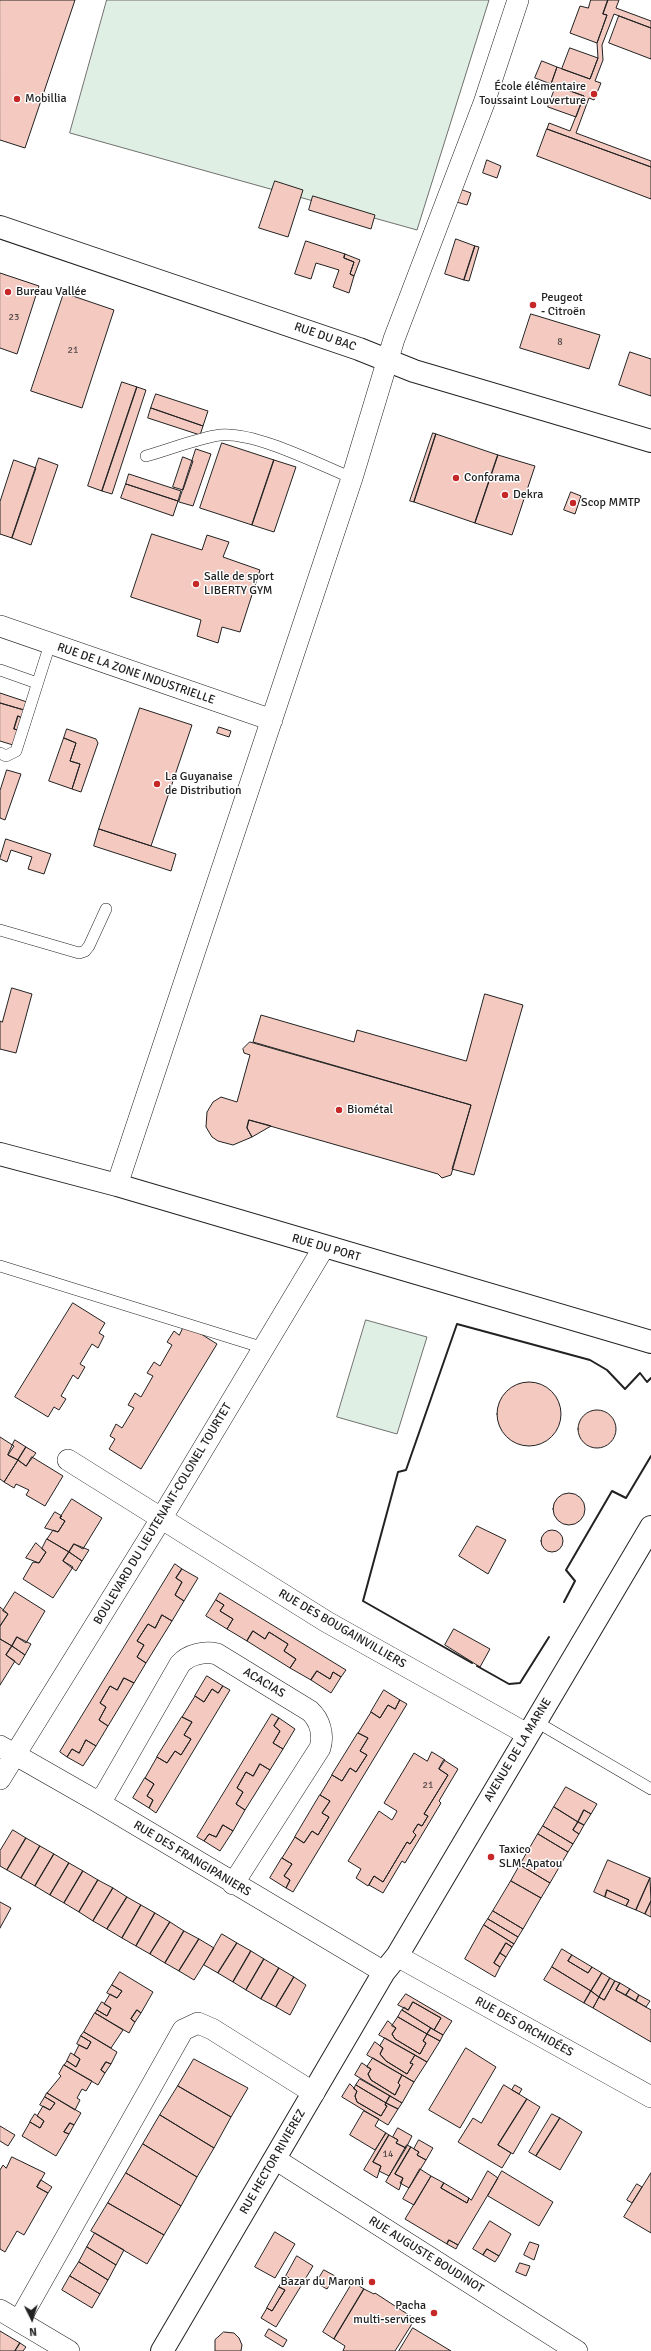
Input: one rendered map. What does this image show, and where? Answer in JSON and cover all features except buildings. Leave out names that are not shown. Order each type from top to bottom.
[{"type":"street","points":[[117,1185],[352,478],[394,339],[484,103],[518,0]]},
{"type":"street","name":"RUE DU BAC","points":[[0,227],[359,348],[414,371],[651,441]]},
{"type":"street","name":"RUE DE LA ZONE INDUSTRIELLE","points":[[0,626],[272,720]]},
{"type":"street","name":"RUE DU PORT","points":[[0,1154],[117,1185],[651,1342]]},
{"type":"street","name":"BOULEVARD DU LIEUTENANT-COLONEL TOURTET","points":[[0,1779],[7,1750],[161,1519],[324,1247]]},
{"type":"street","name":"RUE DES BOUGAINVILLIERS","points":[[68,1460],[327,1622],[531,1728]]},
{"type":"street","name":"AVENUE DE LA MARNE","points":[[391,1964],[651,1527]]},
{"type":"street","name":"ACACIAS","points":[[98,1802],[106,1793],[180,1664],[193,1655],[205,1653],[217,1654],[310,1710],[314,1714],[320,1729],[322,1742],[320,1748],[233,1884]]},
{"type":"street","name":"RUE DES FRANGIPANIERS","points":[[7,1750],[98,1802],[233,1884],[391,1964]]},
{"type":"street","name":"RUE HECTOR RIVIEREZ","points":[[162,2351],[391,1964]]},
{"type":"street","name":"RUE DES ORCHIDÉES","points":[[391,1964],[651,2098]]},
{"type":"street","points":[[19,2321],[183,2030],[198,2023],[212,2029],[314,2093]]},
{"type":"street","name":"RUE AUGUSTE BOUDINOT","points":[[275,2159],[577,2351]]},
{"type":"street","points":[[0,2310],[69,2351]]},
{"type":"lane","points":[[146,456],[220,435],[240,437],[268,444],[352,478]]},
{"type":"lane","points":[[0,753],[6,756],[16,751],[50,644]]},
{"type":"lane","points":[[0,670],[37,683]]},
{"type":"lane","points":[[0,930],[79,952],[86,951],[106,909]]},
{"type":"lane","points":[[0,1266],[264,1348]]},
{"type":"lane","points":[[531,1728],[651,1789]]},
{"type":"green space","points":[[107,0],[489,0],[417,230],[70,133]]},
{"type":"green space","points":[[366,1320],[427,1337],[397,1434],[337,1417]]},
{"type":"wall","points":[[472,1663],[363,1601],[398,1472],[406,1470],[457,1324],[590,1360],[607,1370],[625,1389],[640,1373],[647,1382],[651,1378]]},
{"type":"wall","points":[[564,1602],[575,1581],[566,1570],[612,1491],[626,1498],[651,1456]]},
{"type":"wall","points":[[477,1666],[509,1684],[520,1683],[549,1637]]},
{"type":"place","name":"École élémentaire Toussaint Louverture","points":[[594,94]]},
{"type":"place","name":"Mobillia","points":[[17,99]]},
{"type":"place","name":"Bureau Vallée","points":[[8,292]]},
{"type":"place","name":"Peugeot - Citroën","points":[[533,305]]},
{"type":"place","name":"Conforama","points":[[456,478]]},
{"type":"place","name":"Dekra","points":[[505,495]]},
{"type":"place","name":"Scop MMTP","points":[[573,503]]},
{"type":"place","name":"Salle de sport LIBERTY GYM","points":[[196,584]]},
{"type":"place","name":"La Guyanaise de Distribution","points":[[157,784]]},
{"type":"place","name":"Biométal","points":[[339,1110]]},
{"type":"place","name":"Taxico SLM-Apatou","points":[[491,1857]]},
{"type":"place","name":"Bazar du Maroni","points":[[372,2282]]},
{"type":"place","name":"Pacha multi-services","points":[[434,2313]]}]
